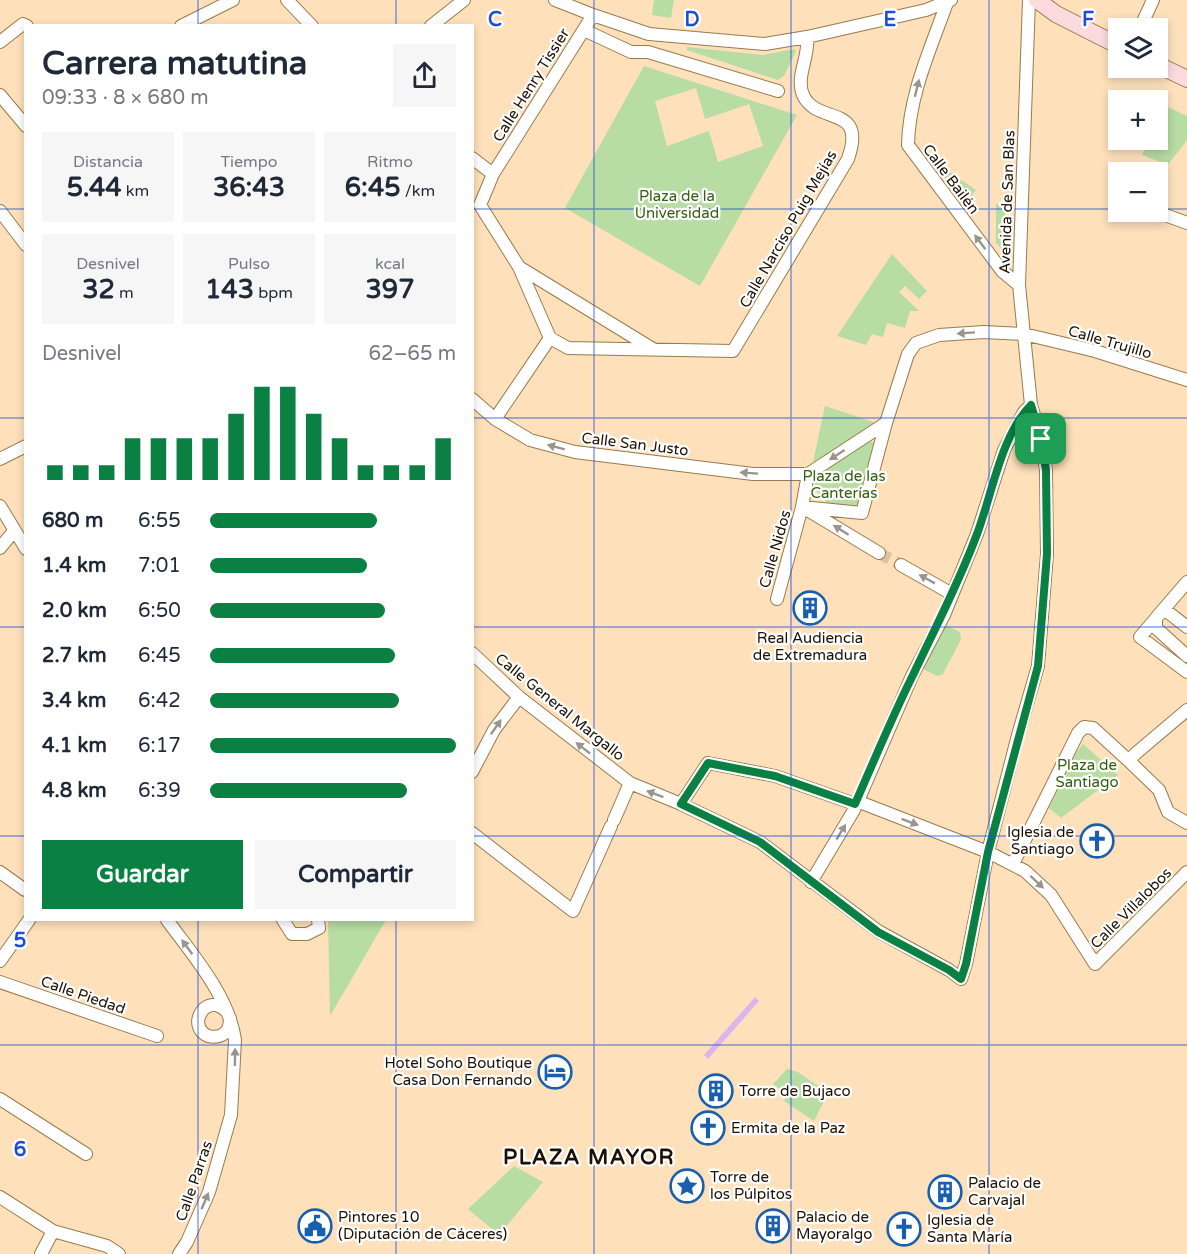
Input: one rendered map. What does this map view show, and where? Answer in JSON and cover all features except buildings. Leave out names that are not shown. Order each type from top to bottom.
[{"type":"street","points":[[185,24],[233,0]]},
{"type":"street","points":[[287,0],[310,24]]},
{"type":"street","points":[[434,24],[464,0]]},
{"type":"street","points":[[555,0],[649,33],[765,44],[807,37],[926,10],[950,0]]},
{"type":"street","name":"Calle Bailén","points":[[950,0],[918,81],[908,125],[908,145],[1002,271],[1019,285]]},
{"type":"street","name":"Avenida de San Blas","points":[[961,979],[988,852],[1038,666],[1047,554],[1046,470],[1041,439],[1031,405],[1019,285],[1029,0]]},
{"type":"street","points":[[1036,0],[1056,14],[1108,40]]},
{"type":"street","points":[[1145,18],[1153,0]]},
{"type":"street","name":"Calle Henry Tissier","points":[[519,267],[480,205],[493,174],[593,15]]},
{"type":"street","points":[[0,42],[24,24]]},
{"type":"street","points":[[584,30],[631,52],[648,52],[778,91]]},
{"type":"street","points":[[648,52],[649,33]]},
{"type":"street","name":"Calle Narciso Puig Mejías","points":[[654,350],[733,351],[848,159],[852,146],[850,127],[844,121],[809,104],[803,95],[800,84],[808,46],[807,37]]},
{"type":"street","points":[[1168,70],[1187,79]]},
{"type":"street","points":[[0,95],[24,124]]},
{"type":"street","points":[[474,160],[493,174]]},
{"type":"street","points":[[0,212],[24,242]]},
{"type":"street","points":[[1168,216],[1187,223]]},
{"type":"street","points":[[519,267],[550,338],[568,348],[654,350]]},
{"type":"street","points":[[519,267],[654,350]]},
{"type":"street","points":[[802,507],[862,513],[886,423],[909,354],[916,343],[939,335],[984,332],[1024,334]]},
{"type":"street","name":"Calle Trujillo","points":[[1024,334],[1095,351],[1187,380]]},
{"type":"street","points":[[495,419],[550,338]]},
{"type":"street","name":"Calle San Justo","points":[[474,401],[495,419],[530,440],[593,456],[753,474],[808,474]]},
{"type":"street","points":[[811,882],[855,804],[912,676],[944,615],[977,534],[1004,450],[1024,412],[1031,405]]},
{"type":"street","points":[[802,507],[808,474],[886,423]]},
{"type":"street","points":[[0,459],[24,447]]},
{"type":"street","points":[[0,506],[24,546]]},
{"type":"street","points":[[802,507],[879,553]]},
{"type":"street","name":"Calle Nidos","points":[[777,599],[802,507]]},
{"type":"street","points":[[0,548],[14,531]]},
{"type":"street","points":[[901,565],[952,594]]},
{"type":"street","points":[[1187,582],[1140,637],[1187,672]]},
{"type":"street","points":[[1164,609],[1187,627]]},
{"type":"street","points":[[1164,609],[1156,618],[1156,628],[1187,656]]},
{"type":"street","name":"Calle General Margallo","points":[[474,655],[519,697],[630,783],[681,804],[760,842],[878,932],[949,970],[961,979]]},
{"type":"street","points":[[474,763],[494,730],[519,697]]},
{"type":"street","points":[[1129,761],[1187,709],[1184,705],[1187,698]]},
{"type":"street","points":[[681,804],[708,763],[775,776],[855,804],[862,803],[1013,864],[1078,733],[1084,728],[1093,728],[1159,790],[1168,812],[1187,823]]},
{"type":"street","points":[[474,835],[573,911],[630,783]]},
{"type":"street","name":"Calle Villalobos","points":[[1013,864],[1025,871],[1052,896],[1095,964],[1187,872]]},
{"type":"street","points":[[0,872],[24,889]]},
{"type":"street","points":[[0,961],[28,921]]},
{"type":"street","name":"Calle Parras","points":[[167,921],[207,975],[229,1015],[235,1040],[231,1115],[209,1192],[180,1254]]},
{"type":"street","points":[[284,921],[292,933],[307,934],[319,928],[318,921]]},
{"type":"street","name":"Calle Piedad","points":[[0,982],[157,1036]]},
{"type":"street","points":[[0,1099],[86,1154]]},
{"type":"street","points":[[0,1197],[53,1231],[107,1246],[119,1254]]},
{"type":"street","points":[[42,1254],[53,1231]]},
{"type":"green space","points":[[654,0],[674,0],[671,18],[652,15]]},
{"type":"green space","points":[[687,47],[762,55],[794,49],[796,51],[784,76],[778,80],[687,50]]},
{"type":"green space","name":"Plaza de la Universidad","points":[[644,66],[797,115],[700,286],[565,208]],"holes":[[[696,88],[705,119],[749,104],[763,146],[718,162],[709,131],[667,146],[655,101]]]},
{"type":"green space","points":[[1168,107],[1187,116],[1187,140],[1168,165],[1168,162],[1160,162],[1142,155],[1144,150],[1168,150]]},
{"type":"green space","points":[[944,168],[976,190],[965,204],[941,173]]},
{"type":"green space","points":[[996,203],[1005,210],[1004,251],[996,243]]},
{"type":"green space","points":[[892,254],[927,291],[919,299],[905,286],[899,292],[919,311],[910,311],[905,328],[887,323],[883,337],[872,334],[866,345],[837,336]]},
{"type":"green space","name":"Plaza de las Canterías","points":[[825,406],[879,424],[813,462]]},
{"type":"green space","name":"Plaza de las Canterías","points":[[868,440],[878,445],[861,507],[828,504],[814,488],[818,474]]},
{"type":"green space","points":[[947,626],[960,632],[961,639],[943,674],[937,676],[925,670],[923,665],[941,629]]},
{"type":"green space","name":"Plaza de Santiago","points":[[1083,744],[1118,775],[1061,818],[1049,808],[1076,753]]},
{"type":"green space","points":[[328,921],[385,921],[330,1016]]},
{"type":"green space","points":[[787,1069],[798,1072],[828,1093],[814,1121],[784,1101],[787,1094],[773,1084]]},
{"type":"green space","points":[[514,1166],[543,1182],[499,1235],[468,1209]]},
{"type":"shaded area","points":[[755,997],[759,1001],[708,1059],[704,1055]]},
{"type":"tunnel","points":[[879,553],[901,565]]},
{"type":"place","name":"Real Audiencia de Extremadura","points":[[810,608]]},
{"type":"place","name":"Iglesia de Santiago","points":[[1097,841]]},
{"type":"place","name":"Hotel Soho Boutique Casa Don Fernando","points":[[555,1072]]},
{"type":"place","name":"Torre de Bujaco","points":[[716,1091]]},
{"type":"place","name":"Ermita de la Paz","points":[[708,1128]]},
{"type":"place","name":"Torre de los Púlpitos","points":[[687,1186]]},
{"type":"place","name":"Palacio de Carvajal","points":[[945,1192]]},
{"type":"place","name":"Pintores 10 (Diputación de Cáceres)","points":[[315,1226]]},
{"type":"place","name":"Palacio de Mayoralgo","points":[[773,1226]]},
{"type":"place","name":"Iglesia de Santa María","points":[[904,1229]]},
{"type":"district","name":"PLAZA MAYOR","points":[[589,1157]]},
{"type":"route","points":[[1031,405],[1041,439],[1046,470],[1047,554],[1038,666],[988,852],[961,979],[949,970],[878,932],[760,842],[681,804],[708,763],[775,776],[855,804],[912,676],[944,615],[977,534],[1004,450],[1024,412],[1031,405]]}]
